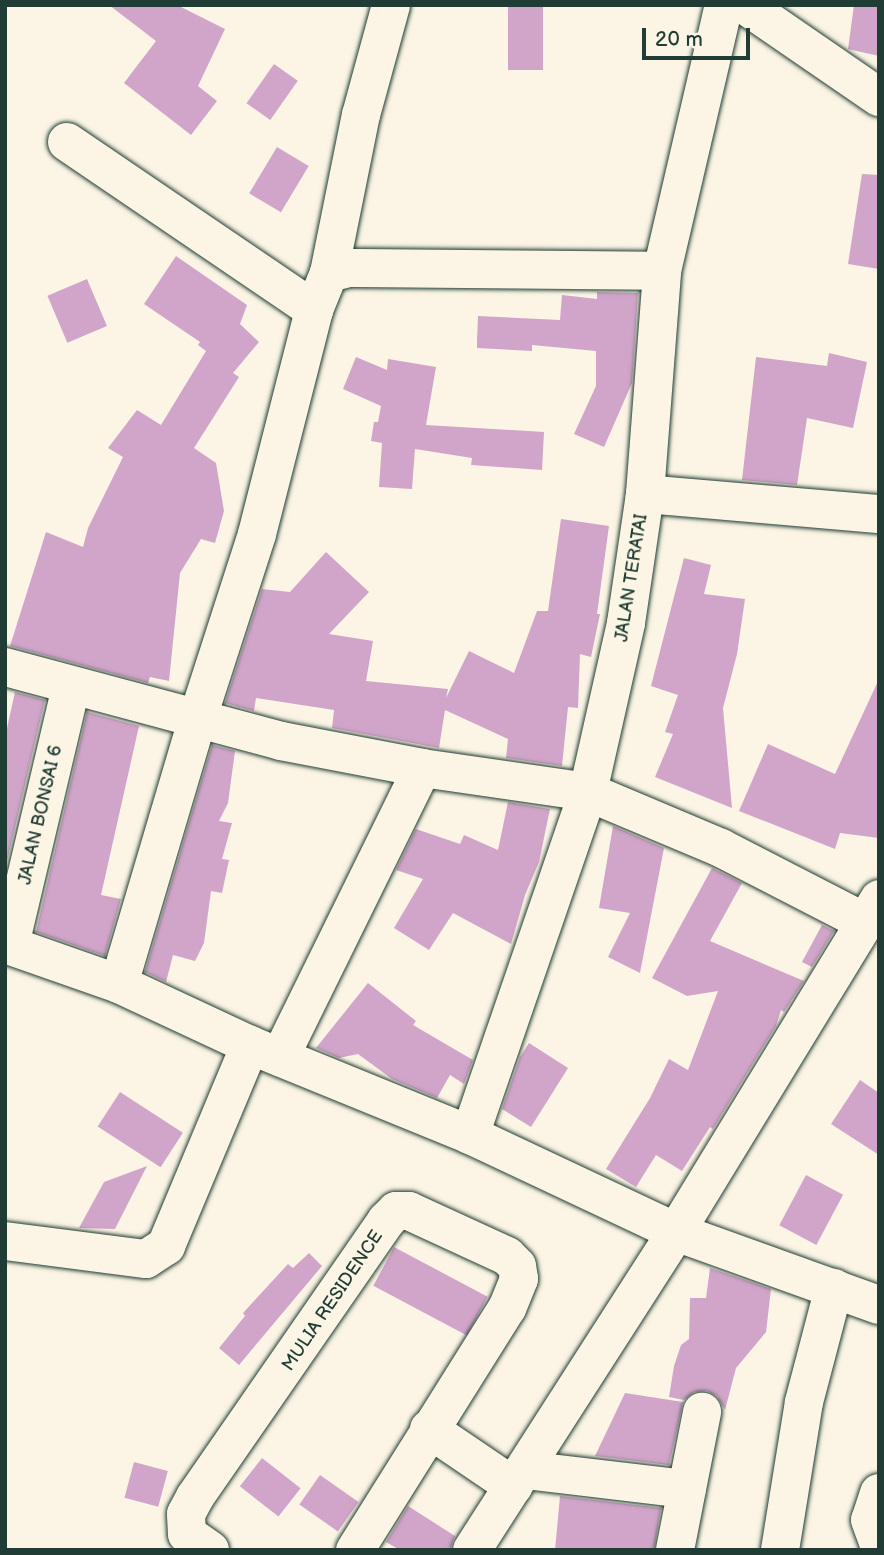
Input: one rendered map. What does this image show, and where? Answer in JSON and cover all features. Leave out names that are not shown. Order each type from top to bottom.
[{"type":"street","points":[[119,984],[197,720],[257,534],[314,310],[328,273],[361,115],[391,5]]},
{"type":"street","name":"JALAN TERATAI","points":[[470,1135],[588,792],[626,623],[645,494],[662,271],[724,5]]},
{"type":"street","points":[[745,5],[879,97]]},
{"type":"street","points":[[67,142],[314,310]]},
{"type":"street","points":[[328,273],[349,268],[662,271]]},
{"type":"street","points":[[645,494],[879,514]]},
{"type":"street","points":[[5,667],[281,741],[422,768],[588,792],[872,911],[676,1232],[472,1550]]},
{"type":"street","name":"JALAN BONSAI 6","points":[[8,945],[71,686]]},
{"type":"street","points":[[5,1241],[146,1259],[166,1246],[265,1051],[422,768]]},
{"type":"street","points":[[8,945],[119,984],[265,1051],[470,1135],[676,1232],[879,1305]]},
{"type":"street","name":"MULIA RESIDENCE","points":[[210,1550],[187,1534],[186,1514],[194,1497],[387,1221],[397,1211],[408,1211],[507,1256],[517,1266],[519,1279],[507,1308],[355,1550]]},
{"type":"street","points":[[780,1550],[804,1402],[834,1288]]},
{"type":"street","points":[[675,1550],[702,1412]]},
{"type":"street","points":[[429,1429],[519,1478],[687,1489]]},
{"type":"street","points":[[879,1493],[870,1520],[879,1545]]},
{"type":"building","points":[[109,5],[177,5],[225,29],[198,86],[217,101],[191,135],[124,83],[156,41]]},
{"type":"building","points":[[508,5],[543,5],[543,70],[508,70]]},
{"type":"building","points":[[854,5],[879,5],[879,56],[848,49]]},
{"type":"building","points":[[274,64],[298,81],[270,120],[246,103]]},
{"type":"building","points":[[277,147],[309,166],[281,212],[249,193]]},
{"type":"building","points":[[862,174],[879,175],[879,269],[848,264]]},
{"type":"building","points":[[176,256],[247,305],[240,324],[259,342],[233,373],[239,377],[194,448],[216,463],[224,511],[215,543],[201,539],[180,573],[169,681],[150,677],[148,683],[10,646],[46,532],[83,547],[88,528],[123,457],[108,448],[137,410],[161,425],[206,351],[198,345],[200,342],[144,304]]},
{"type":"building","points":[[87,279],[107,326],[67,343],[47,296]]},
{"type":"building","points":[[597,292],[638,293],[632,383],[604,447],[574,434],[596,386],[596,351],[532,345],[532,351],[477,348],[478,316],[560,320],[562,295],[597,299]]},
{"type":"building","points":[[829,353],[867,362],[853,428],[807,418],[797,485],[742,480],[756,357],[827,366]]},
{"type":"building","points":[[356,357],[387,370],[388,359],[436,367],[426,425],[544,432],[542,470],[471,465],[472,458],[415,449],[412,489],[379,487],[382,443],[371,441],[374,422],[378,422],[381,406],[343,389]]},
{"type":"building","points":[[561,519],[609,526],[597,614],[600,614],[591,657],[580,654],[578,708],[568,707],[562,766],[506,758],[508,739],[445,710],[439,748],[332,728],[334,710],[256,698],[254,711],[225,703],[262,589],[290,592],[326,552],[369,592],[329,634],[373,641],[366,681],[448,689],[446,698],[469,651],[514,673],[537,611],[548,611]]},
{"type":"building","points":[[684,558],[711,565],[704,594],[745,599],[737,654],[723,708],[732,808],[655,777],[673,734],[665,732],[678,695],[651,686]]},
{"type":"building","points":[[879,679],[879,838],[840,833],[835,849],[739,811],[768,744],[835,774]]},
{"type":"building","points":[[15,692],[45,700],[5,870],[5,737]]},
{"type":"building","points":[[87,712],[139,726],[101,895],[121,899],[105,956],[36,932]]},
{"type":"building","points":[[212,745],[235,751],[228,803],[219,821],[232,823],[222,859],[229,860],[222,893],[211,891],[204,943],[195,961],[173,955],[166,982],[145,972]]},
{"type":"building","points":[[508,802],[550,809],[539,862],[525,895],[511,944],[453,913],[429,950],[394,928],[423,879],[396,870],[416,829],[460,844],[464,835],[498,850]]},
{"type":"building","points":[[613,826],[664,848],[640,973],[608,957],[630,913],[599,908]]},
{"type":"building","points":[[712,868],[742,883],[710,941],[804,981],[784,1012],[781,1010],[776,1026],[713,1129],[710,1127],[682,1171],[656,1155],[636,1187],[606,1169],[650,1098],[669,1059],[688,1070],[718,991],[687,996],[652,978]]},
{"type":"building","points":[[822,925],[834,931],[812,967],[802,962]]},
{"type":"building","points":[[368,983],[416,1021],[413,1025],[473,1060],[464,1084],[450,1075],[437,1098],[392,1079],[358,1054],[339,1058],[316,1048]]},
{"type":"building","points":[[529,1043],[568,1068],[531,1127],[502,1109],[520,1057]]},
{"type":"building","points":[[860,1080],[879,1093],[879,1155],[831,1124]]},
{"type":"building","points":[[120,1092],[183,1133],[161,1167],[98,1126]]},
{"type":"building","points":[[147,1166],[115,1229],[79,1228],[104,1182]]},
{"type":"building","points":[[806,1175],[843,1195],[816,1245],[779,1225]]},
{"type":"building","points":[[394,1247],[488,1297],[467,1336],[373,1286]]},
{"type":"building","points":[[309,1253],[322,1266],[239,1365],[219,1348],[245,1316],[243,1313],[288,1264],[293,1268]]},
{"type":"building","points":[[710,1268],[771,1289],[766,1332],[736,1368],[725,1410],[717,1396],[707,1391],[694,1392],[684,1400],[669,1397],[681,1345],[689,1339],[690,1298],[706,1298]]},
{"type":"building","points":[[625,1393],[683,1402],[669,1465],[595,1456]]},
{"type":"building","points":[[262,1458],[301,1488],[278,1517],[240,1486]]},
{"type":"building","points":[[134,1462],[168,1471],[158,1507],[124,1498]]},
{"type":"building","points":[[320,1475],[359,1502],[338,1531],[299,1504]]},
{"type":"building","points":[[560,1496],[661,1508],[654,1550],[555,1550]]},
{"type":"building","points":[[408,1506],[455,1536],[450,1550],[400,1550],[386,1542]]}]
